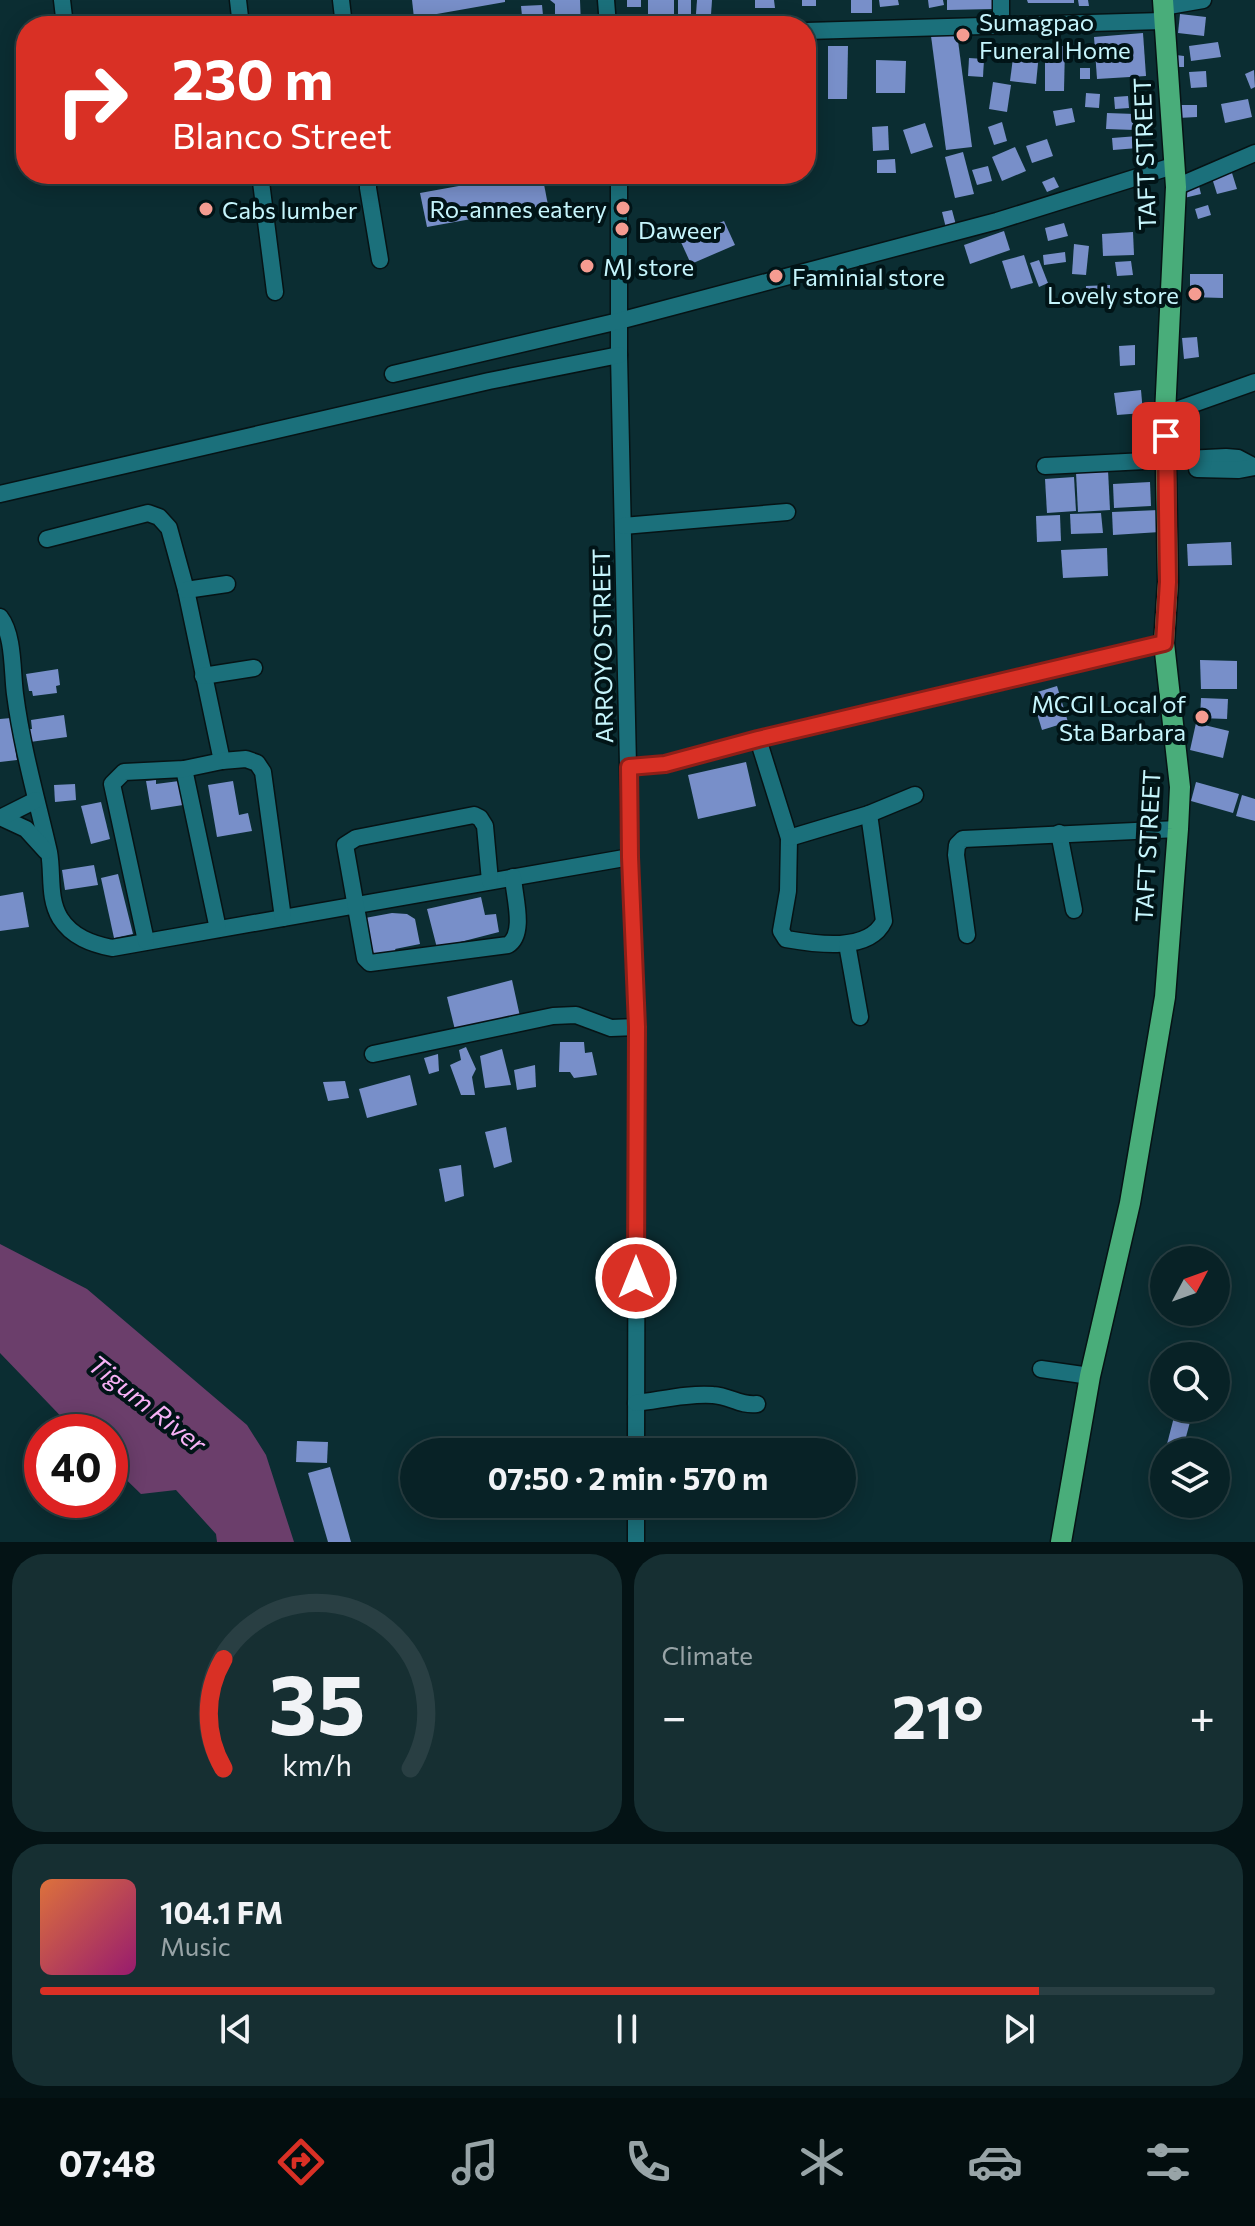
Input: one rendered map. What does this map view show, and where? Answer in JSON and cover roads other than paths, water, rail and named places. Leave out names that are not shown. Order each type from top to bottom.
[{"type":"main road","name":"TAFT STREET","points":[[1061,1542],[1090,1376],[1130,1203],[1165,997],[1178,829],[1180,787],[1164,643],[1168,582],[1165,414],[1176,165],[1163,9]]},
{"type":"street","points":[[1001,0],[1001,26]]},
{"type":"street","points":[[816,31],[1001,26],[1163,9],[1203,0]]},
{"type":"street","points":[[1176,187],[1255,153]]},
{"type":"street","points":[[393,374],[619,321],[997,221],[1176,165]]},
{"type":"street","points":[[261,184],[275,292]]},
{"type":"street","points":[[368,184],[380,260]]},
{"type":"street","name":"ARROYO STREET","points":[[619,184],[619,355],[630,857],[637,1027],[636,1438]]},
{"type":"street","points":[[482,351],[489,381]]},
{"type":"street","points":[[0,494],[489,381],[619,355]]},
{"type":"street","points":[[1165,414],[1255,382]]},
{"type":"street","points":[[1045,466],[1166,464],[1226,457],[1238,458],[1255,467]]},
{"type":"street","points":[[623,526],[787,512]]},
{"type":"street","points":[[47,539],[148,513],[159,517],[169,528],[186,590],[222,761]]},
{"type":"street","points":[[186,590],[227,584]]},
{"type":"street","points":[[0,617],[8,636],[8,702],[49,855],[53,905],[62,922],[92,944],[112,948],[630,857]]},
{"type":"street","points":[[629,767],[665,764],[1164,643]]},
{"type":"street","points":[[203,676],[254,668]]},
{"type":"street","points":[[758,739],[789,838],[788,891],[781,931],[786,939],[847,944],[880,931],[884,921],[869,814]]},
{"type":"street","points":[[146,941],[112,784],[124,772],[184,769],[246,759],[257,763],[263,772],[283,918]]},
{"type":"street","points":[[184,769],[218,929]]},
{"type":"street","points":[[789,838],[869,814],[915,795]]},
{"type":"street","points":[[1,817],[36,800]]},
{"type":"street","points":[[490,881],[485,826],[474,815],[348,841],[345,845],[365,958],[370,963],[508,945],[518,932],[513,877]]},
{"type":"street","points":[[1,817],[26,829],[49,855]]},
{"type":"street","points":[[967,935],[956,855],[957,845],[963,839],[1178,829]]},
{"type":"street","points":[[1059,833],[1074,910]]},
{"type":"street","points":[[847,944],[860,1017]]},
{"type":"street","points":[[373,1054],[553,1016],[576,1015],[611,1028],[637,1027]]},
{"type":"street","points":[[1041,1369],[1090,1376]]},
{"type":"street","points":[[636,1403],[711,1394],[745,1405],[757,1404]]},
{"type":"street","points":[[636,1518],[636,1542]]},
{"type":"water","name":"Tigum River","points":[[0,1244],[87,1289],[247,1425],[266,1455],[294,1542],[217,1542],[216,1534],[176,1490],[141,1494],[128,1481],[128,1414],[59,1414],[0,1353]]},
{"type":"place","name":"Sumagpao Funeral Home","points":[[963,35]]},
{"type":"place","name":"Ro-annes eatery","points":[[623,208]]},
{"type":"place","name":"Cabs lumber","points":[[206,209]]},
{"type":"place","name":"Daweer","points":[[622,229]]},
{"type":"place","name":"MJ store","points":[[587,266]]},
{"type":"place","name":"Faminial store","points":[[776,276]]},
{"type":"place","name":"Lovely store","points":[[1195,294]]},
{"type":"place","name":"MCGI Local of Sta Barbara","points":[[1202,717]]}]
